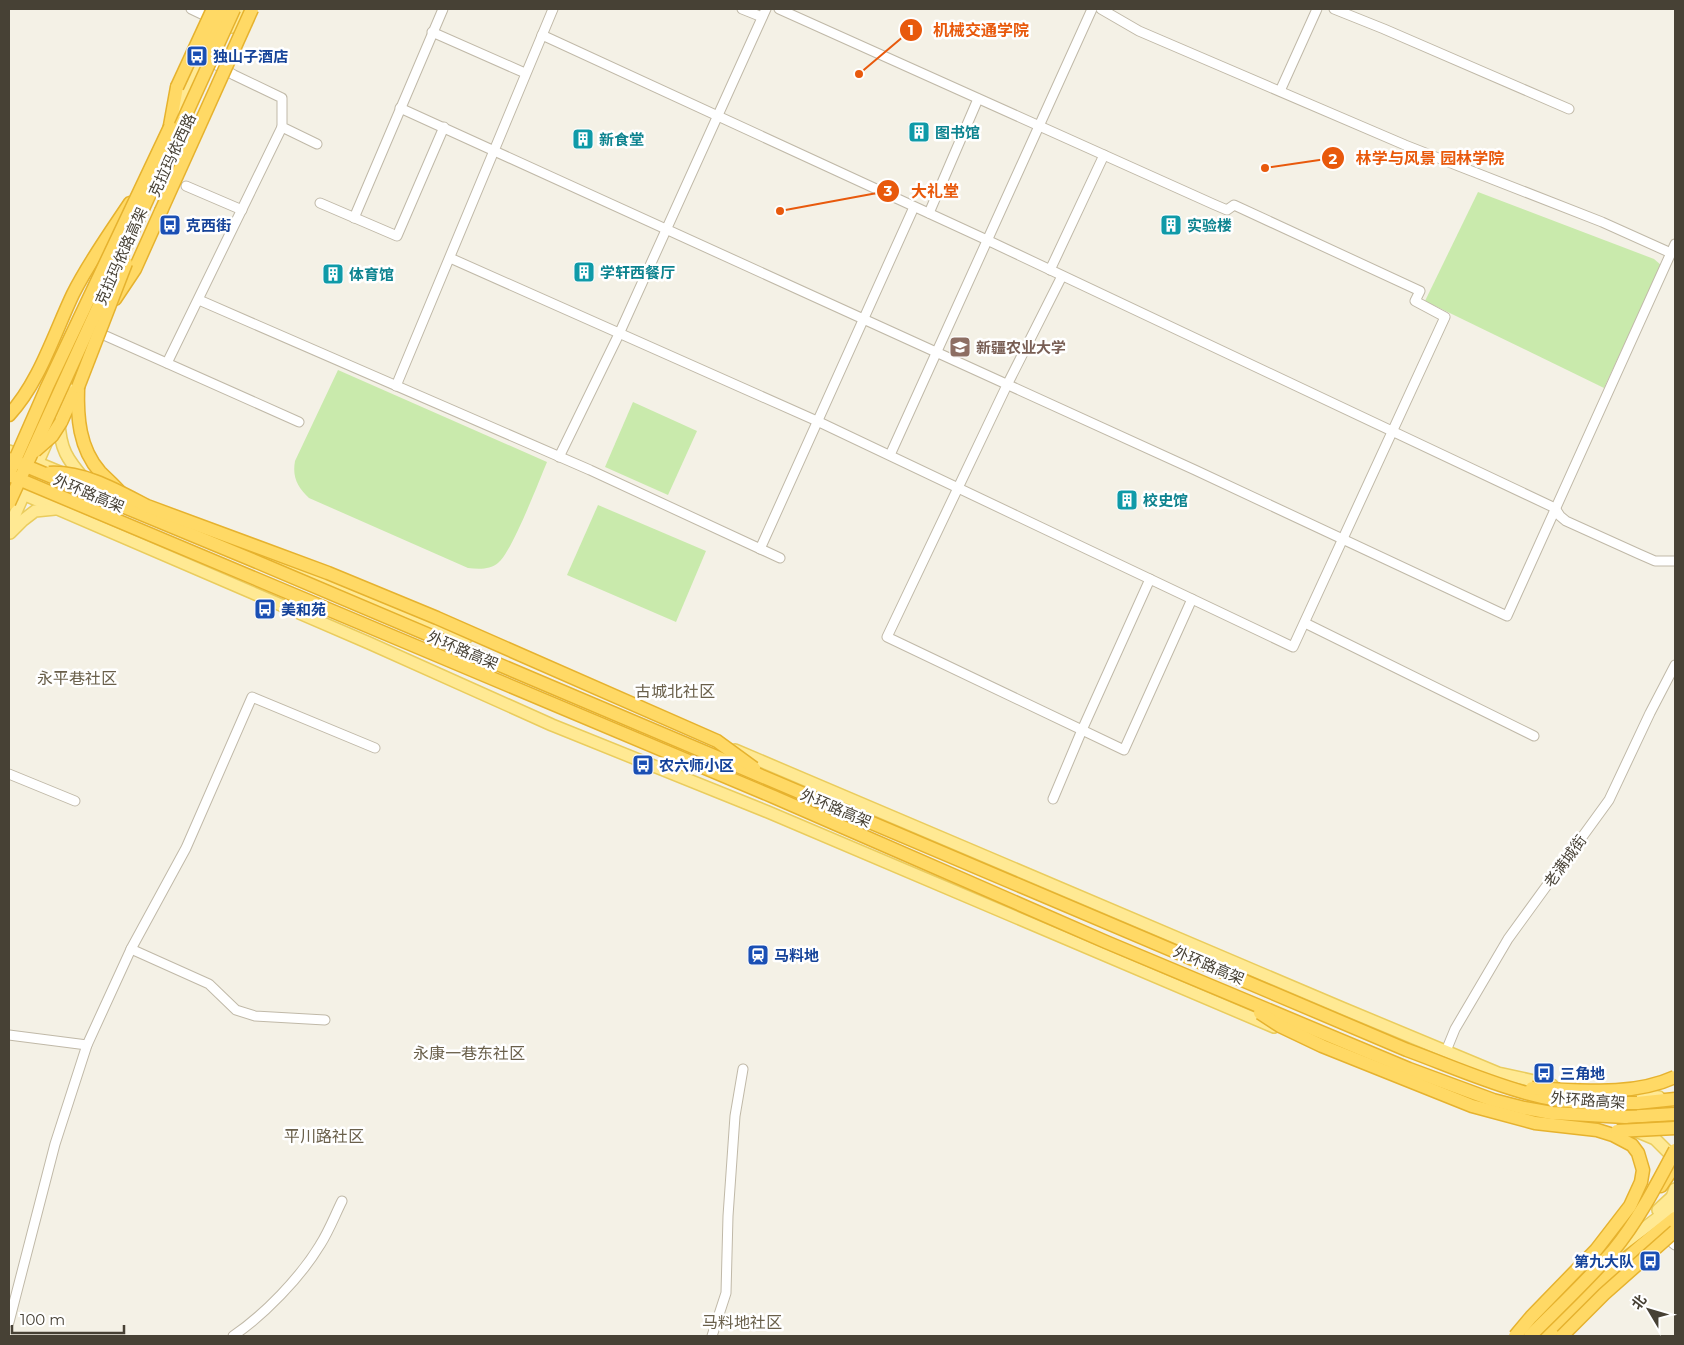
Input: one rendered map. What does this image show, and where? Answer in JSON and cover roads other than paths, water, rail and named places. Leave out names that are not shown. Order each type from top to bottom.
[{"type":"highway","name":"克拉玛依路高架","points":[[9,471],[223,9]]},
{"type":"highway","name":"克拉玛依路高架","points":[[9,504],[173,131],[234,9]]},
{"type":"highway","points":[[89,339],[135,269],[252,9]]},
{"type":"highway","points":[[9,471],[52,436],[78,386],[173,131],[177,87],[215,15]]},
{"type":"highway","points":[[9,415],[20,404],[31,386],[74,292],[97,252],[145,180]]},
{"type":"highway","points":[[78,386],[77,416],[84,445],[99,471],[120,492]]},
{"type":"highway","name":"外环路高架","points":[[11,455],[771,781],[1398,1046],[1504,1087],[1532,1095],[1591,1104],[1637,1103],[1675,1097]]},
{"type":"highway","name":"外环路高架","points":[[9,471],[774,797],[1106,942],[1409,1069],[1493,1100],[1552,1113],[1624,1117],[1675,1114]]},
{"type":"highway","points":[[9,484],[29,475],[73,474],[120,492],[147,506],[328,573],[437,618],[717,741],[771,781]]},
{"type":"highway","points":[[1228,993],[1293,1032],[1472,1106],[1535,1123],[1597,1130],[1675,1128]]},
{"type":"highway","points":[[1504,1087],[1629,1090],[1648,1087],[1675,1077]]},
{"type":"highway","points":[[1515,1336],[1531,1316],[1596,1250],[1630,1206],[1642,1182],[1643,1170],[1641,1161],[1632,1145],[1614,1135],[1597,1130]]},
{"type":"highway","points":[[1529,1336],[1587,1280],[1614,1250],[1638,1215],[1675,1150]]},
{"type":"highway","points":[[1638,1215],[1655,1195],[1675,1165]]},
{"type":"highway","points":[[1547,1336],[1609,1274],[1649,1238],[1675,1218]]},
{"type":"highway","points":[[1563,1336],[1604,1294],[1672,1232]]},
{"type":"main road","name":"克拉玛依西路","points":[[9,471],[11,455],[173,131],[215,15],[223,9]]},
{"type":"main road","name":"克拉玛依西路","points":[[9,528],[38,463],[109,289],[241,9]]},
{"type":"main road","points":[[59,412],[60,440],[71,464],[87,483]]},
{"type":"main road","points":[[11,455],[38,463],[434,626],[513,652],[774,767],[1498,1073],[1580,1091],[1665,1098],[1675,1097]]},
{"type":"main road","points":[[9,488],[360,639],[552,725],[768,812],[1333,1052],[1496,1108],[1580,1126],[1635,1130],[1675,1123]]},
{"type":"main road","points":[[9,534],[22,520],[35,511],[56,508]]},
{"type":"main road","points":[[1635,1130],[1655,1139],[1675,1159]]},
{"type":"main road","points":[[1529,1336],[1672,1197],[1675,1189]]},
{"type":"main road","points":[[1617,1249],[1675,1204]]},
{"type":"street","points":[[191,9],[215,15]]},
{"type":"street","points":[[354,218],[443,9]]},
{"type":"street","points":[[396,386],[553,9]]},
{"type":"street","points":[[560,457],[620,334],[764,13],[742,9]]},
{"type":"street","points":[[450,258],[817,421],[1292,647],[1305,623],[1445,316],[1416,302],[1420,291],[1234,205],[1227,210],[779,9]]},
{"type":"street","points":[[890,455],[1092,9]]},
{"type":"street","points":[[400,108],[1343,538],[1507,616],[1673,248],[1406,145],[1139,31],[1101,9]]},
{"type":"street","points":[[1280,91],[1317,9]]},
{"type":"street","points":[[1334,9],[1569,109]]},
{"type":"street","points":[[432,32],[525,73]]},
{"type":"street","points":[[542,35],[929,213],[1393,431],[1555,508],[1566,521],[1655,561],[1675,561]]},
{"type":"street","points":[[167,364],[282,127],[282,98],[215,64]]},
{"type":"street","points":[[929,213],[978,99]]},
{"type":"street","points":[[282,127],[317,144]]},
{"type":"street","points":[[320,203],[397,236],[444,127]]},
{"type":"street","points":[[1050,270],[1104,155]]},
{"type":"street","points":[[186,186],[242,210]]},
{"type":"street","points":[[760,549],[914,207]]},
{"type":"street","points":[[1062,276],[1007,385],[887,637],[1124,750],[1192,599]]},
{"type":"street","points":[[199,300],[560,457],[780,558]]},
{"type":"street","points":[[106,336],[299,422]]},
{"type":"street","points":[[1053,799],[1150,579]]},
{"type":"street","points":[[1305,623],[1534,736]]},
{"type":"street","name":"老满城街","points":[[1446,1051],[1455,1029],[1508,939],[1609,800],[1675,665]]},
{"type":"street","points":[[9,1322],[55,1144],[87,1045],[131,949],[186,848],[252,697],[375,748]]},
{"type":"street","points":[[9,774],[75,800]]},
{"type":"street","points":[[131,949],[209,984],[236,1010],[255,1016],[325,1020]]},
{"type":"street","points":[[9,1035],[87,1045]]},
{"type":"street","points":[[712,1336],[726,1293],[728,1216],[735,1116],[743,1069]]},
{"type":"street","points":[[233,1336],[252,1323],[289,1286],[320,1246],[342,1201]]},
{"type":"street","points":[[1672,1232],[1675,1245]]},
{"type":"place","name":"独山子酒店","points":[[197,56]]},
{"type":"place","name":"机械交通学院","points":[[859,74]]},
{"type":"place","name":"图书馆","points":[[919,132]]},
{"type":"place","name":"新食堂","points":[[583,139]]},
{"type":"place","name":"林学与风景 园林学院","points":[[1265,168]]},
{"type":"place","name":"大礼堂","points":[[780,211]]},
{"type":"place","name":"克西街","points":[[170,225]]},
{"type":"place","name":"实验楼","points":[[1171,225]]},
{"type":"place","name":"学轩西餐厅","points":[[584,272]]},
{"type":"place","name":"体育馆","points":[[333,274]]},
{"type":"place","name":"新疆农业大学","points":[[960,347]]},
{"type":"place","name":"校史馆","points":[[1127,500]]},
{"type":"place","name":"美和苑","points":[[265,609]]},
{"type":"place","name":"农六师小区","points":[[643,765]]},
{"type":"place","name":"马料地","points":[[758,955]]},
{"type":"place","name":"三角地","points":[[1544,1073]]},
{"type":"place","name":"第九大队","points":[[1650,1261]]},
{"type":"district","name":"永平巷社区","points":[[77,678]]},
{"type":"district","name":"古城北社区","points":[[675,691]]},
{"type":"district","name":"永康一巷东社区","points":[[469,1053]]},
{"type":"district","name":"平川路社区","points":[[324,1136]]},
{"type":"district","name":"马料地社区","points":[[742,1322]]}]
